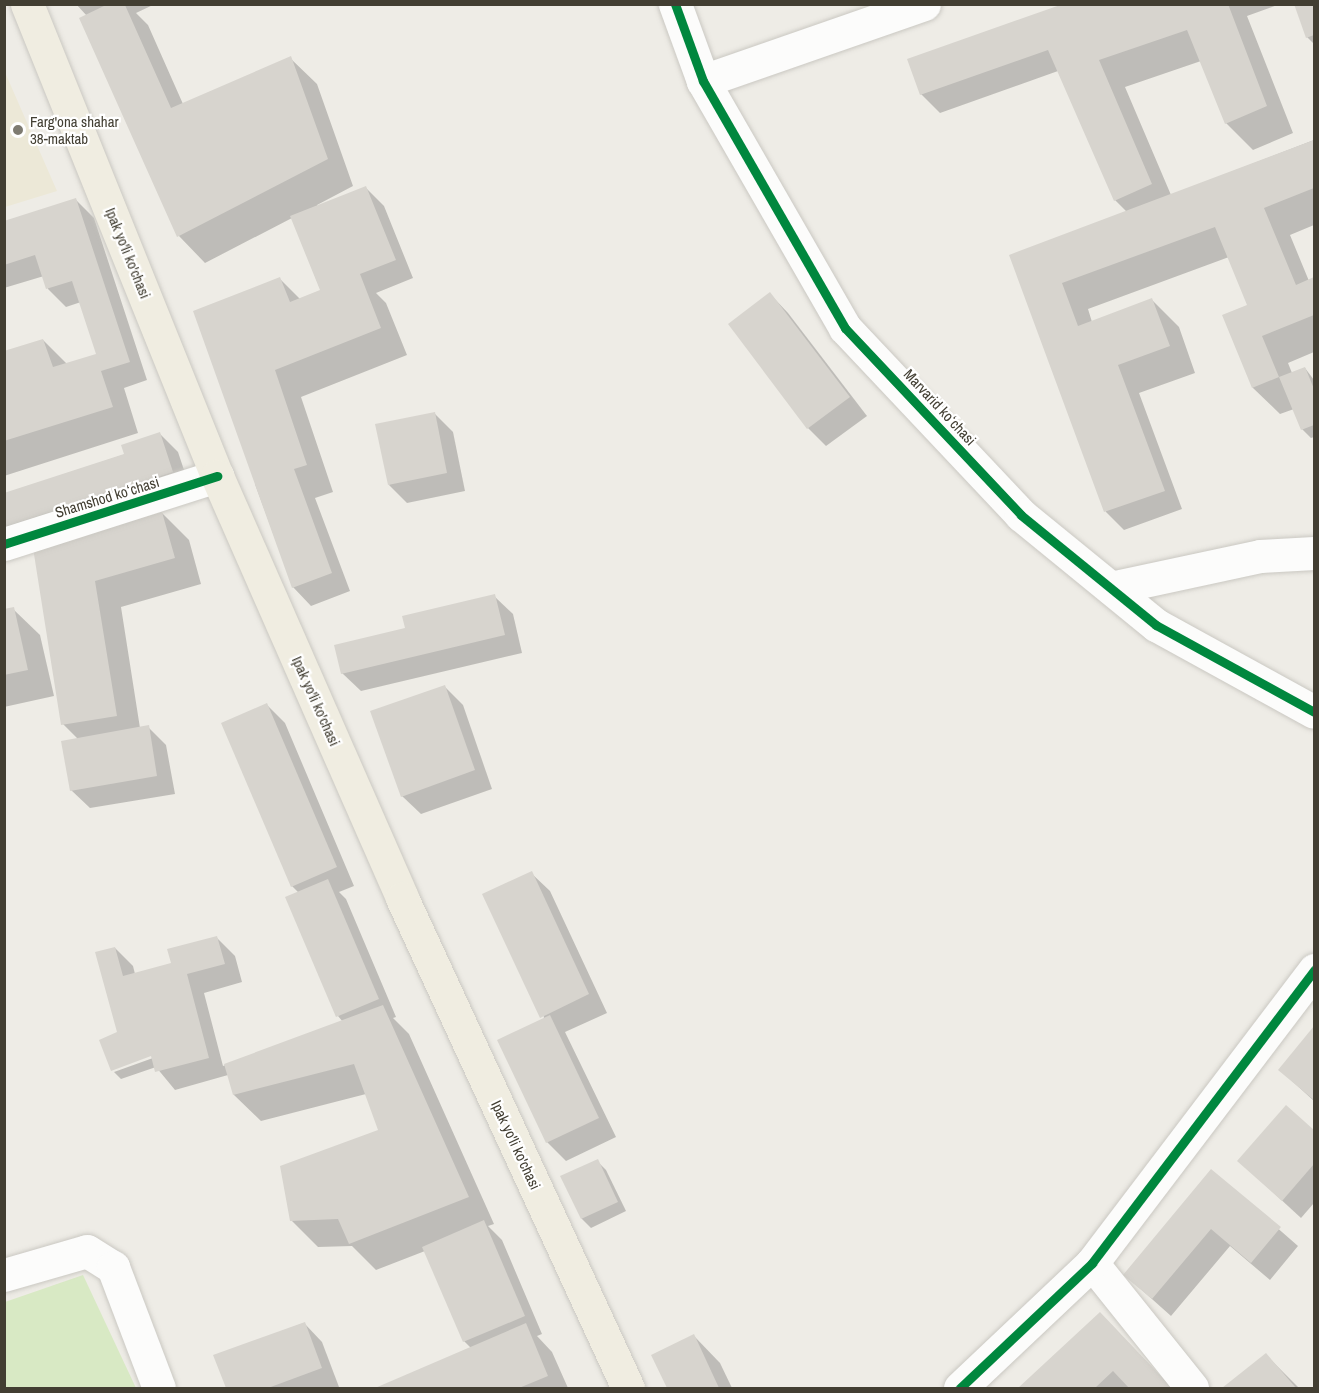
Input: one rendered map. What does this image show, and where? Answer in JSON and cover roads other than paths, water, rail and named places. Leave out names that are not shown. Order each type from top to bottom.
[{"type":"main road","name":"Ipak yo'li ko'chasi","points":[[27,4],[217,476],[402,898],[628,1389]]},
{"type":"street","name":"Marvarid koʻchasi","points":[[675,4],[703,81],[846,328],[1021,515],[1156,625],[1314,712]]},
{"type":"street","points":[[703,81],[924,4]]},
{"type":"street","name":"Shamshod koʻchasi","points":[[4,544],[217,476]]},
{"type":"street","points":[[1111,588],[1260,556],[1314,553]]},
{"type":"street","points":[[960,1389],[1092,1263],[1314,970]]},
{"type":"street","points":[[4,1275],[87,1251],[113,1267],[159,1389]]},
{"type":"street","points":[[1092,1263],[1192,1389]]},
{"type":"place","name":"Farg'ona shahar 38-maktab","points":[[18,130]]}]
